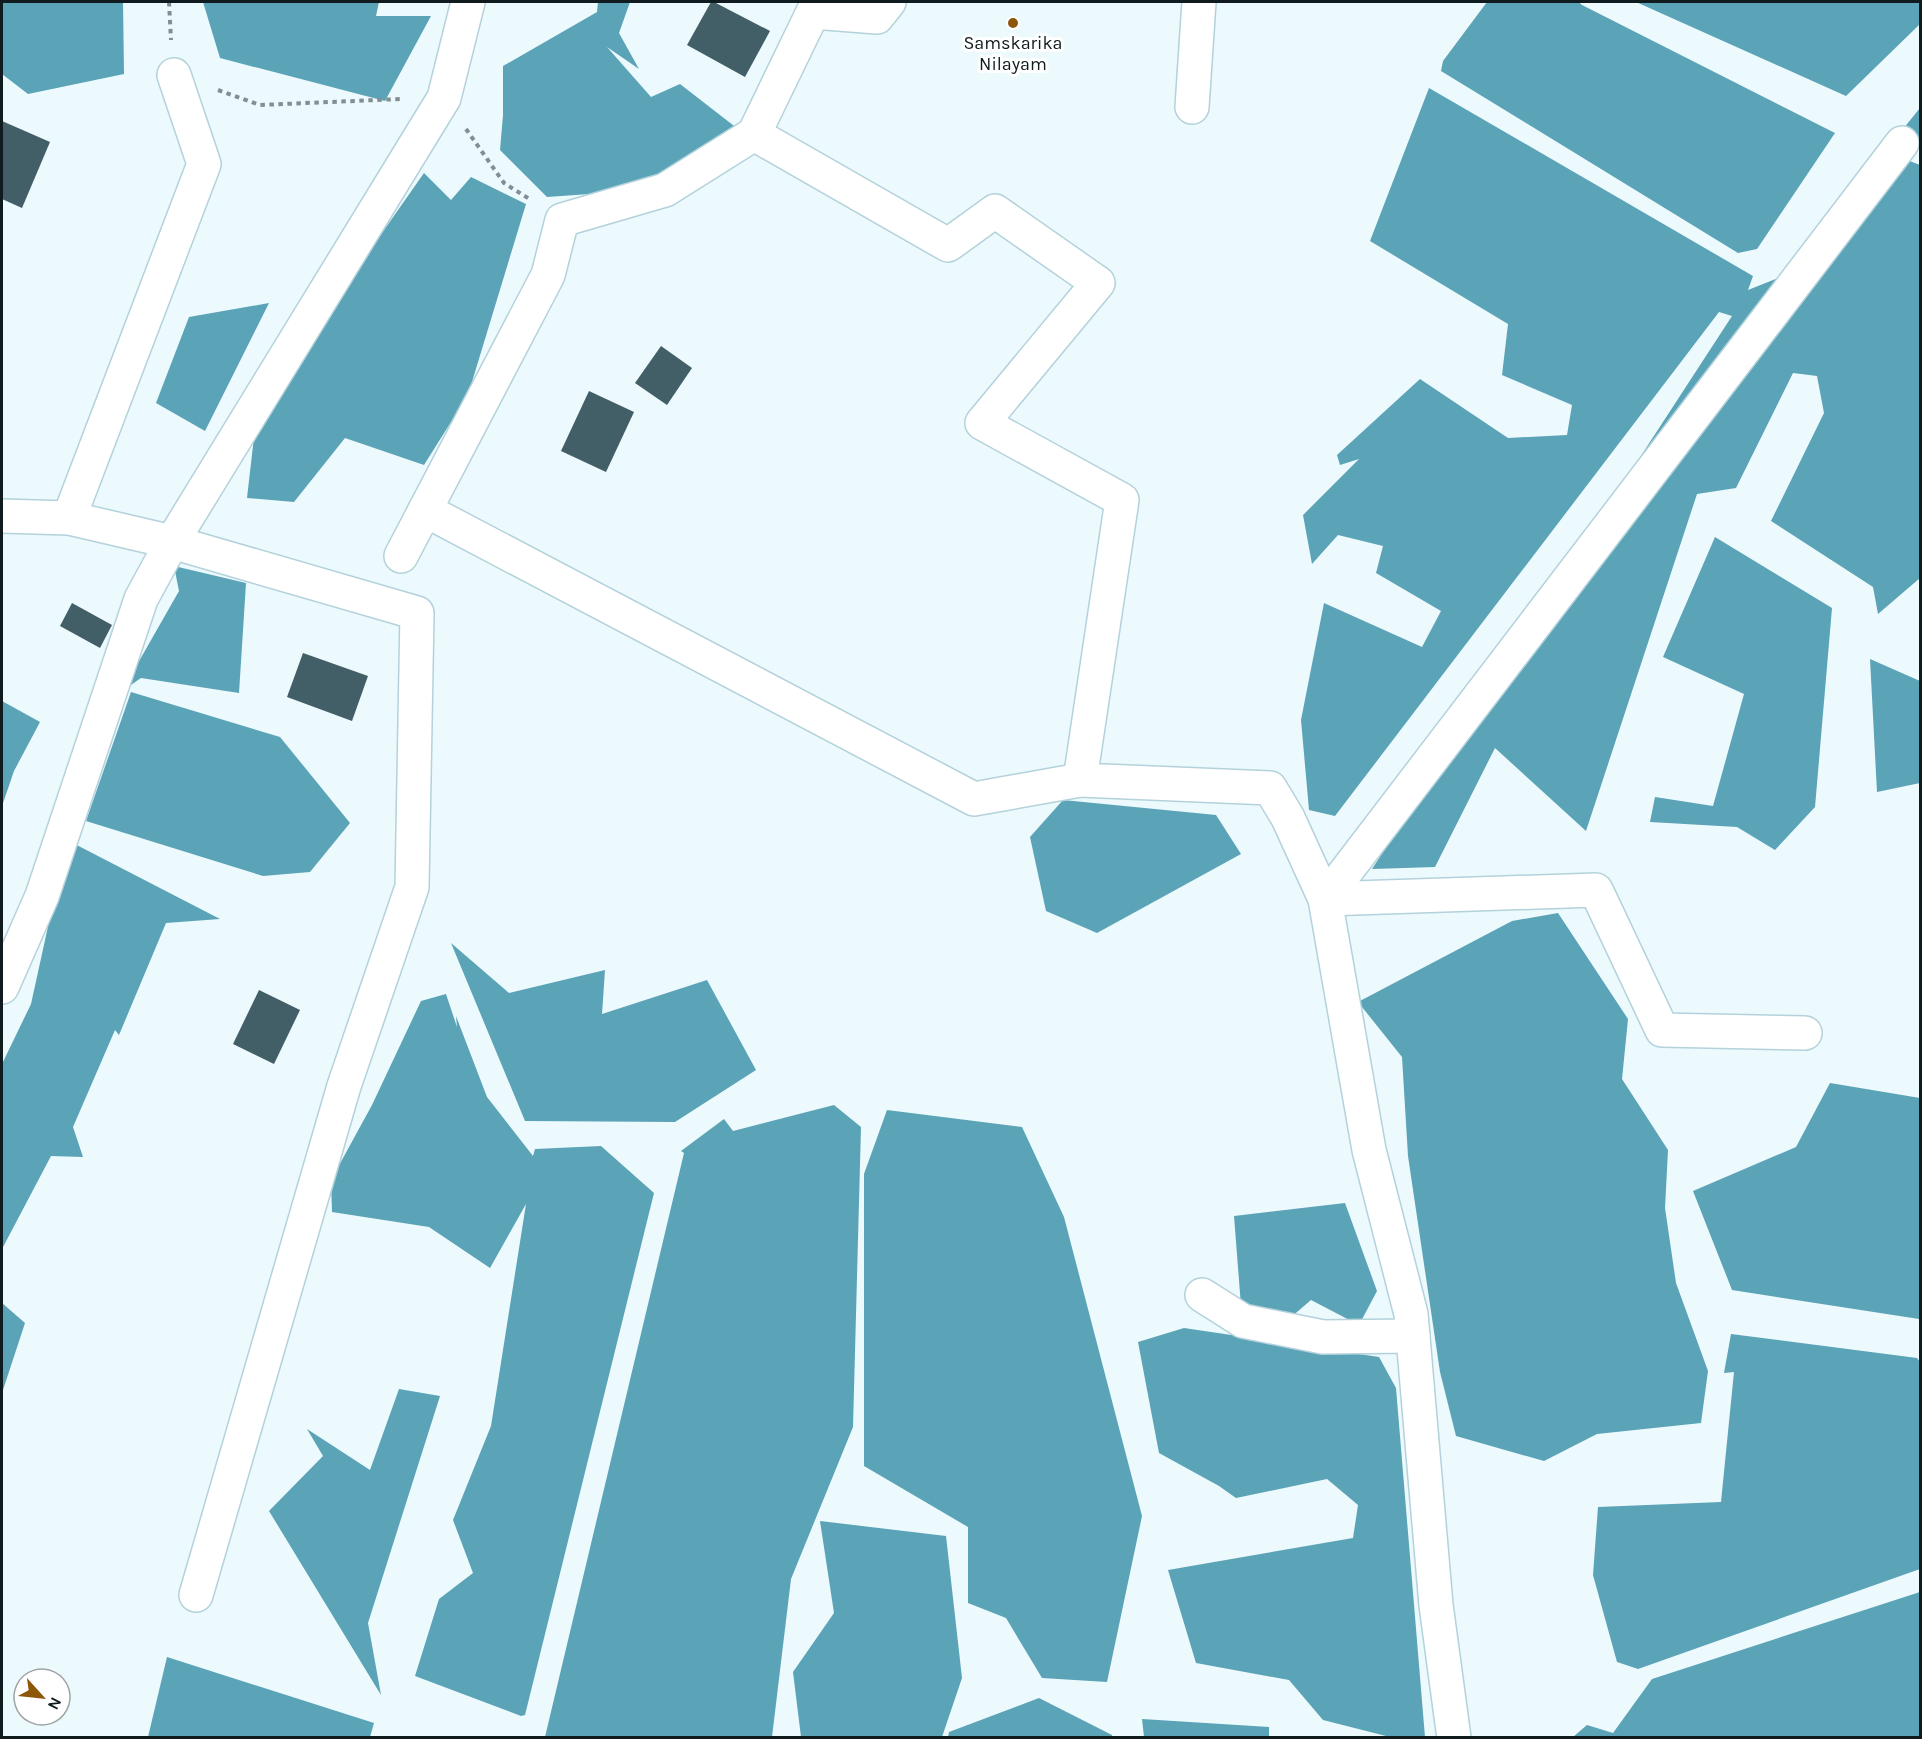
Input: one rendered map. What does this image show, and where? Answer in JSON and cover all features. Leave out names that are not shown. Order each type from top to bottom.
[{"type":"street","points":[[2,987],[42,896],[141,599],[172,542],[444,98],[468,2]]},
{"type":"street","points":[[401,556],[548,275],[562,220],[665,190],[754,134],[813,12],[877,17],[889,2]]},
{"type":"street","points":[[1192,107],[1199,2]]},
{"type":"street","points":[[69,518],[204,165],[174,75]]},
{"type":"street","points":[[754,134],[948,245],[995,211],[1098,283],[982,423],[1122,500],[1080,780]]},
{"type":"street","points":[[1325,899],[1902,143]]},
{"type":"street","points":[[425,510],[974,799],[1080,780],[1270,788],[1288,818],[1325,899],[1369,1150],[1411,1314],[1436,1605],[1454,1737]]},
{"type":"street","points":[[2,516],[69,518],[172,542],[417,613],[412,888],[344,1086],[196,1595]]},
{"type":"street","points":[[1325,899],[1596,890],[1662,1030],[1805,1033]]},
{"type":"street","points":[[1202,1295],[1243,1320],[1323,1336],[1413,1336]]},
{"type":"path","points":[[169,2],[174,75],[260,105],[444,98],[504,183],[562,220]]},
{"type":"water","points":[[2,2],[123,2],[124,74],[28,94],[2,74]]},
{"type":"water","points":[[203,2],[379,2],[376,16],[431,16],[385,101],[220,58]]},
{"type":"water","points":[[598,2],[630,2],[619,33],[639,69],[607,47],[651,97],[680,84],[738,129],[632,191],[547,197],[500,150],[503,66],[597,12]]},
{"type":"water","points":[[1487,2],[1579,2],[1835,133],[1757,249],[1738,253],[1441,71],[1443,61]]},
{"type":"water","points":[[1636,2],[1920,2],[1920,24],[1846,96]]},
{"type":"water","points":[[1429,88],[1753,276],[1748,290],[1783,276],[1884,151],[1920,165],[1920,578],[1878,614],[1873,587],[1771,521],[1824,413],[1817,376],[1793,373],[1736,488],[1697,494],[1586,831],[1495,748],[1435,867],[1372,869],[1732,316],[1719,312],[1335,816],[1309,810],[1301,720],[1324,603],[1422,647],[1441,611],[1376,573],[1383,546],[1338,535],[1312,564],[1303,515],[1359,459],[1340,465],[1337,455],[1420,379],[1508,438],[1567,435],[1572,405],[1502,375],[1508,324],[1370,241]]},
{"type":"water","points":[[1920,108],[1920,149],[1895,139]]},
{"type":"water","points":[[424,173],[451,200],[471,177],[526,204],[468,395],[424,465],[345,438],[294,502],[247,498],[257,411]]},
{"type":"water","points":[[269,303],[205,431],[156,403],[189,317]]},
{"type":"water","points":[[1715,537],[1832,608],[1815,807],[1775,850],[1737,827],[1650,822],[1655,797],[1713,806],[1744,694],[1663,657]]},
{"type":"water","points":[[174,566],[246,583],[239,693],[141,678],[122,691],[179,591]]},
{"type":"water","points":[[1870,659],[1920,681],[1920,783],[1877,792]]},
{"type":"water","points":[[131,692],[280,737],[350,823],[310,872],[263,876],[86,821]]},
{"type":"water","points":[[2,701],[40,722],[14,771],[2,806]]},
{"type":"water","points":[[1063,800],[1216,815],[1241,854],[1097,933],[1046,911],[1030,837]]},
{"type":"water","points":[[67,840],[220,919],[166,923],[119,1035],[115,1030],[73,1127],[83,1157],[51,1156],[2,1249],[2,1064],[31,1004]]},
{"type":"water","points":[[1558,913],[1628,1019],[1622,1079],[1668,1150],[1665,1208],[1676,1283],[1708,1371],[1701,1423],[1597,1434],[1544,1461],[1456,1436],[1440,1372],[1408,1156],[1402,1057],[1358,1002],[1512,921]]},
{"type":"water","points":[[451,943],[509,993],[605,970],[602,1014],[707,980],[756,1070],[675,1122],[525,1121]]},
{"type":"water","points":[[446,994],[457,1027],[456,1016],[487,1097],[533,1156],[535,1149],[601,1146],[654,1193],[525,1715],[521,1716],[415,1676],[439,1599],[473,1573],[453,1520],[491,1426],[526,1204],[490,1268],[429,1227],[332,1212],[331,1180],[372,1105],[421,1001]]},
{"type":"water","points":[[1830,1083],[1920,1098],[1919,1319],[1732,1290],[1693,1191],[1796,1147]]},
{"type":"water","points":[[834,1105],[861,1127],[853,1427],[791,1579],[772,1737],[545,1737],[684,1153],[681,1151],[724,1119],[733,1131]]},
{"type":"water","points":[[887,1110],[1022,1127],[1064,1217],[1142,1516],[1107,1682],[1042,1678],[1006,1618],[968,1603],[968,1527],[864,1466],[864,1174]]},
{"type":"water","points":[[1345,1203],[1377,1291],[1359,1325],[1311,1300],[1290,1318],[1241,1306],[1234,1216]]},
{"type":"water","points":[[2,1303],[25,1323],[2,1393]]},
{"type":"water","points":[[1184,1328],[1379,1357],[1396,1388],[1425,1737],[1390,1737],[1323,1720],[1289,1680],[1196,1663],[1168,1570],[1353,1538],[1358,1505],[1327,1479],[1236,1498],[1159,1453],[1138,1342]]},
{"type":"water","points":[[1731,1334],[1917,1358],[1920,1362],[1920,1569],[1638,1669],[1617,1662],[1593,1575],[1598,1507],[1721,1502],[1734,1372],[1724,1373]]},
{"type":"water","points":[[399,1389],[440,1396],[368,1623],[381,1695],[269,1511],[323,1456],[307,1429],[370,1470]]},
{"type":"water","points":[[820,1521],[946,1536],[962,1678],[942,1737],[801,1737],[793,1672],[834,1613]]},
{"type":"water","points":[[1920,1592],[1920,1737],[1573,1737],[1587,1725],[1613,1733],[1652,1679]]},
{"type":"water","points":[[167,1657],[374,1723],[370,1737],[148,1737]]},
{"type":"water","points":[[1039,1698],[1112,1737],[948,1737],[949,1732]]},
{"type":"water","points":[[1142,1719],[1269,1727],[1269,1737],[1144,1737]]},
{"type":"building","points":[[711,2],[770,31],[745,77],[687,45]]},
{"type":"building","points":[[2,121],[50,142],[22,208],[2,199]]},
{"type":"building","points":[[661,346],[692,368],[667,405],[635,383]]},
{"type":"building","points":[[589,391],[634,412],[606,472],[561,451]]},
{"type":"building","points":[[72,603],[112,625],[100,648],[60,626]]},
{"type":"building","points":[[303,653],[368,676],[352,721],[287,697]]},
{"type":"building","points":[[259,990],[300,1010],[274,1064],[233,1044]]},
{"type":"place","name":"Samskarika Nilayam","points":[[1013,23]]}]
